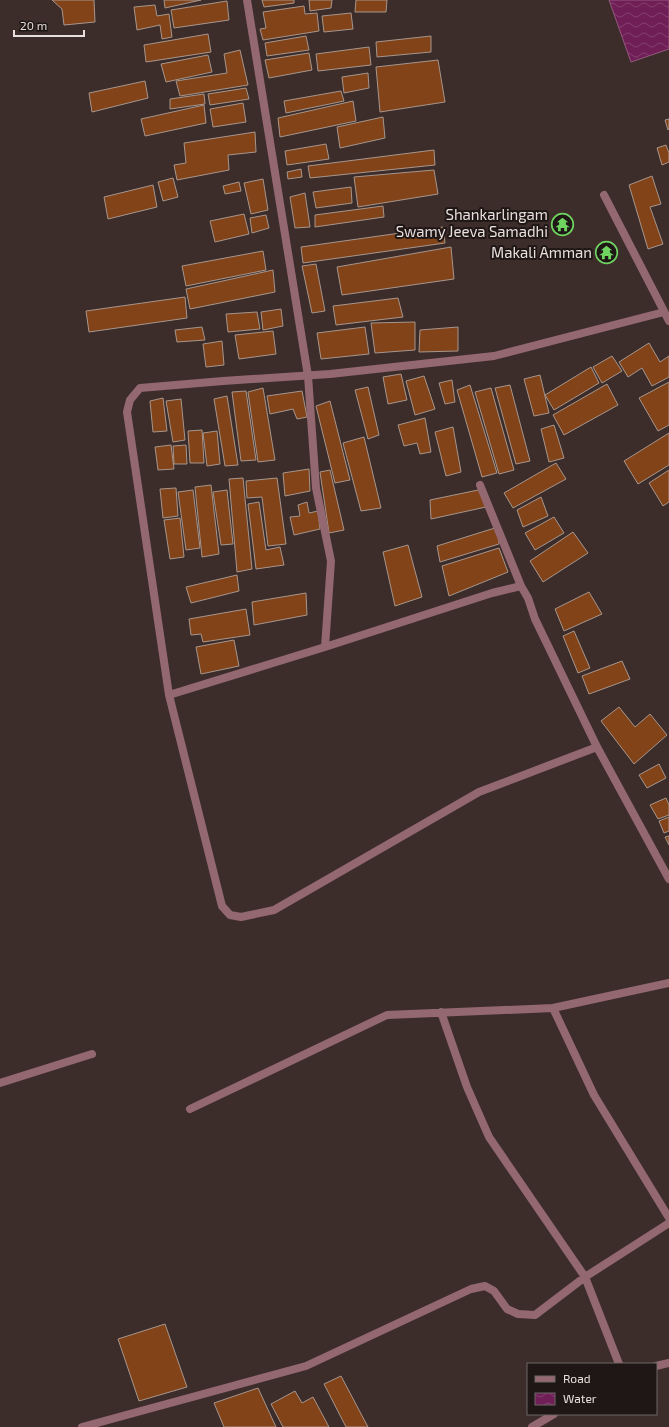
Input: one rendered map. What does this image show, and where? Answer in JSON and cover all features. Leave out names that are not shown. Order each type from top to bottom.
[{"type":"street","points":[[247,0],[308,376],[316,488],[332,561],[325,647]]},
{"type":"street","points":[[604,195],[669,321]]},
{"type":"street","points":[[597,747],[478,792],[274,910],[241,917],[230,915],[222,906],[169,695],[127,412],[130,400],[140,388],[308,376],[494,356],[664,312]]},
{"type":"street","points":[[480,485],[521,586],[528,598],[535,619],[597,747],[669,879]]},
{"type":"street","points":[[169,695],[325,647],[492,593],[521,586]]},
{"type":"street","points":[[190,1108],[387,1015],[553,1008],[669,983]]},
{"type":"street","points":[[553,1008],[594,1095],[669,1218]]},
{"type":"street","points":[[441,1012],[467,1087],[489,1137],[585,1277],[619,1363]]},
{"type":"street","points":[[0,1083],[92,1054]]},
{"type":"street","points":[[82,1427],[306,1366],[471,1289],[485,1286],[494,1291],[507,1309],[518,1314],[535,1315],[585,1277],[669,1223]]},
{"type":"street","points":[[657,1366],[669,1363]]},
{"type":"street","points":[[532,1427],[552,1415]]},
{"type":"water","points":[[609,0],[669,0],[669,49],[631,62]]},
{"type":"building","points":[[52,0],[94,0],[95,22],[64,25],[62,9]]},
{"type":"building","points":[[164,0],[201,0],[165,8]]},
{"type":"building","points":[[262,0],[294,0],[294,3],[264,7]]},
{"type":"building","points":[[309,0],[332,0],[331,8],[310,11]]},
{"type":"building","points":[[356,0],[387,0],[386,12],[355,12]]},
{"type":"building","points":[[227,1],[229,20],[174,28],[171,10]]},
{"type":"building","points":[[155,5],[157,16],[169,14],[172,37],[162,39],[160,25],[137,30],[134,7]]},
{"type":"building","points":[[304,6],[305,14],[317,13],[319,31],[263,40],[260,29],[266,28],[263,12]]},
{"type":"building","points":[[351,13],[353,29],[324,32],[322,16]]},
{"type":"building","points":[[208,34],[211,52],[146,62],[144,45]]},
{"type":"building","points":[[306,36],[309,50],[267,56],[265,43]]},
{"type":"building","points":[[431,36],[431,52],[377,57],[376,42]]},
{"type":"building","points":[[369,47],[371,65],[318,71],[316,54]]},
{"type":"building","points":[[240,50],[248,85],[180,96],[176,81],[227,73],[224,54]]},
{"type":"building","points":[[309,53],[312,70],[269,78],[265,60]]},
{"type":"building","points":[[208,55],[212,72],[166,82],[161,64]]},
{"type":"building","points":[[438,60],[445,102],[380,112],[376,67]]},
{"type":"building","points":[[368,73],[369,88],[344,93],[342,77]]},
{"type":"building","points":[[145,81],[148,98],[92,112],[89,93]]},
{"type":"building","points":[[246,88],[249,99],[210,105],[208,94]]},
{"type":"building","points":[[341,91],[344,101],[286,113],[284,101]]},
{"type":"building","points":[[204,94],[205,104],[170,109],[170,99]]},
{"type":"building","points":[[353,101],[356,121],[280,137],[278,118]]},
{"type":"building","points":[[243,103],[246,122],[213,127],[210,109]]},
{"type":"building","points":[[204,105],[206,123],[145,136],[141,119]]},
{"type":"building","points":[[383,117],[385,138],[340,148],[337,127]]},
{"type":"building","points":[[669,119],[669,129],[668,130],[665,120]]},
{"type":"building","points":[[255,132],[256,152],[228,155],[229,170],[177,180],[174,165],[186,163],[184,143]]},
{"type":"building","points":[[326,144],[329,159],[287,165],[285,151]]},
{"type":"building","points":[[666,145],[669,153],[669,162],[662,165],[657,148]]},
{"type":"building","points":[[434,150],[435,165],[310,178],[308,166]]},
{"type":"building","points":[[301,169],[302,177],[288,179],[287,172]]},
{"type":"building","points":[[434,170],[438,194],[358,207],[354,177]]},
{"type":"building","points":[[652,176],[661,204],[650,207],[663,244],[648,249],[629,185]]},
{"type":"building","points":[[173,178],[178,197],[163,201],[158,182]]},
{"type":"building","points":[[263,179],[268,210],[251,214],[244,183]]},
{"type":"building","points":[[239,182],[241,191],[225,194],[223,186]]},
{"type":"building","points":[[153,185],[157,207],[108,219],[104,197]]},
{"type":"building","points":[[351,187],[352,203],[316,208],[313,192]]},
{"type":"building","points":[[305,193],[310,227],[295,228],[290,197]]},
{"type":"building","points":[[383,206],[384,217],[315,227],[315,215]]},
{"type":"building","points":[[244,214],[249,234],[215,242],[210,221]]},
{"type":"building","points":[[266,215],[269,228],[252,233],[250,218]]},
{"type":"building","points":[[443,227],[445,243],[303,263],[301,247]]},
{"type":"building","points":[[451,247],[454,279],[342,295],[337,267]]},
{"type":"building","points":[[263,251],[266,270],[186,286],[182,266]]},
{"type":"building","points":[[316,264],[325,311],[312,313],[302,266]]},
{"type":"building","points":[[273,270],[275,292],[190,309],[186,289]]},
{"type":"building","points":[[185,297],[187,318],[89,332],[86,311]]},
{"type":"building","points":[[398,298],[403,317],[336,325],[333,306]]},
{"type":"building","points":[[281,309],[283,326],[263,330],[261,312]]},
{"type":"building","points":[[257,312],[260,329],[228,332],[226,314]]},
{"type":"building","points":[[415,322],[415,350],[375,353],[371,323]]},
{"type":"building","points":[[202,327],[205,340],[177,342],[175,330]]},
{"type":"building","points":[[365,327],[369,354],[321,359],[317,333]]},
{"type":"building","points":[[458,327],[458,351],[419,352],[420,330]]},
{"type":"building","points":[[273,331],[276,354],[239,359],[235,335]]},
{"type":"building","points":[[222,341],[224,365],[206,367],[203,344]]},
{"type":"building","points":[[649,343],[660,362],[669,356],[669,377],[652,386],[642,368],[628,377],[619,362]]},
{"type":"building","points":[[612,356],[622,371],[602,383],[593,367]]},
{"type":"building","points":[[591,367],[599,383],[554,410],[545,395]]},
{"type":"building","points":[[401,374],[407,400],[388,404],[383,377]]},
{"type":"building","points":[[540,375],[549,413],[534,416],[524,379]]},
{"type":"building","points":[[424,376],[435,409],[415,415],[406,381]]},
{"type":"building","points":[[452,380],[455,402],[445,404],[439,383]]},
{"type":"building","points":[[669,382],[669,425],[658,431],[639,398]]},
{"type":"building","points":[[607,384],[618,405],[564,435],[553,415]]},
{"type":"building","points":[[470,385],[497,473],[482,477],[457,390]]},
{"type":"building","points":[[510,385],[530,461],[516,464],[495,388]]},
{"type":"building","points":[[368,387],[379,435],[368,439],[355,390]]},
{"type":"building","points":[[263,388],[275,460],[258,462],[248,392]]},
{"type":"building","points":[[491,388],[514,470],[499,474],[475,392]]},
{"type":"building","points":[[246,391],[256,460],[241,461],[232,392]]},
{"type":"building","points":[[302,391],[307,417],[297,419],[293,409],[270,414],[267,396]]},
{"type":"building","points":[[227,396],[238,465],[225,466],[214,399]]},
{"type":"building","points":[[163,398],[167,431],[153,432],[150,401]]},
{"type":"building","points":[[181,399],[185,440],[173,442],[166,401]]},
{"type":"building","points":[[330,401],[350,480],[335,483],[316,406]]},
{"type":"building","points":[[425,418],[431,452],[420,454],[417,443],[404,446],[398,425]]},
{"type":"building","points":[[554,425],[564,458],[549,462],[541,429]]},
{"type":"building","points":[[453,427],[461,472],[446,476],[435,432]]},
{"type":"building","points":[[202,430],[204,463],[190,463],[188,431]]},
{"type":"building","points":[[217,431],[220,464],[207,466],[203,433]]},
{"type":"building","points":[[669,433],[669,465],[638,484],[624,461]]},
{"type":"building","points":[[364,437],[381,508],[361,511],[343,443]]},
{"type":"building","points":[[171,445],[174,469],[158,470],[155,447]]},
{"type":"building","points":[[186,445],[187,464],[174,464],[173,446]]},
{"type":"building","points":[[556,463],[566,479],[513,508],[504,493]]},
{"type":"building","points":[[309,469],[310,491],[285,496],[283,473]]},
{"type":"building","points":[[330,470],[344,530],[329,533],[320,472]]},
{"type":"building","points":[[669,470],[669,502],[663,506],[649,483]]},
{"type":"building","points":[[243,478],[252,569],[237,572],[229,479]]},
{"type":"building","points":[[277,478],[286,544],[268,546],[262,497],[247,498],[246,481]]},
{"type":"building","points":[[211,485],[219,554],[202,557],[195,487]]},
{"type":"building","points":[[176,488],[178,516],[163,518],[160,489]]},
{"type":"building","points":[[483,489],[486,507],[431,519],[430,500]]},
{"type":"building","points":[[193,490],[200,548],[186,550],[178,492]]},
{"type":"building","points":[[227,490],[233,544],[221,545],[213,492]]},
{"type":"building","points":[[541,497],[548,516],[523,527],[517,510]]},
{"type":"building","points":[[259,502],[266,550],[280,547],[284,565],[256,569],[248,504]]},
{"type":"building","points":[[307,502],[309,513],[318,511],[320,529],[294,535],[290,517],[300,516],[298,505]]},
{"type":"building","points":[[554,517],[564,533],[535,550],[525,533]]},
{"type":"building","points":[[180,518],[184,557],[170,559],[164,520]]},
{"type":"building","points":[[498,527],[499,544],[440,562],[437,546]]},
{"type":"building","points":[[573,532],[588,553],[543,582],[530,561]]},
{"type":"building","points":[[408,545],[422,597],[395,606],[383,552]]},
{"type":"building","points":[[499,548],[508,572],[449,596],[442,566]]},
{"type":"building","points":[[237,575],[239,591],[191,603],[186,587]]},
{"type":"building","points":[[589,592],[602,614],[564,631],[555,609]]},
{"type":"building","points":[[306,593],[307,615],[254,625],[252,602]]},
{"type":"building","points":[[246,609],[250,635],[203,642],[201,634],[191,635],[189,619]]},
{"type":"building","points":[[574,631],[590,668],[578,673],[563,636]]},
{"type":"building","points":[[234,640],[239,666],[201,674],[196,647]]},
{"type":"building","points":[[622,661],[630,679],[589,694],[582,676]]},
{"type":"building","points":[[619,707],[635,727],[650,714],[667,735],[634,764],[601,721]]},
{"type":"building","points":[[659,764],[666,778],[647,788],[639,775]]},
{"type":"building","points":[[666,798],[669,805],[669,815],[658,819],[650,805]]},
{"type":"building","points":[[669,817],[669,831],[664,833],[659,821]]},
{"type":"building","points":[[669,836],[669,845],[665,837]]},
{"type":"building","points":[[165,1324],[187,1387],[139,1401],[118,1339]]},
{"type":"building","points":[[341,1376],[368,1427],[346,1427],[324,1384]]},
{"type":"building","points":[[258,1388],[276,1427],[224,1427],[214,1403]]},
{"type":"building","points":[[295,1391],[302,1403],[313,1397],[329,1427],[283,1427],[271,1404]]},
{"type":"place","name":"Shankarlingam Swamy Jeeva Samadhi","points":[[563,224]]},
{"type":"place","name":"Makali Amman","points":[[607,253]]}]
